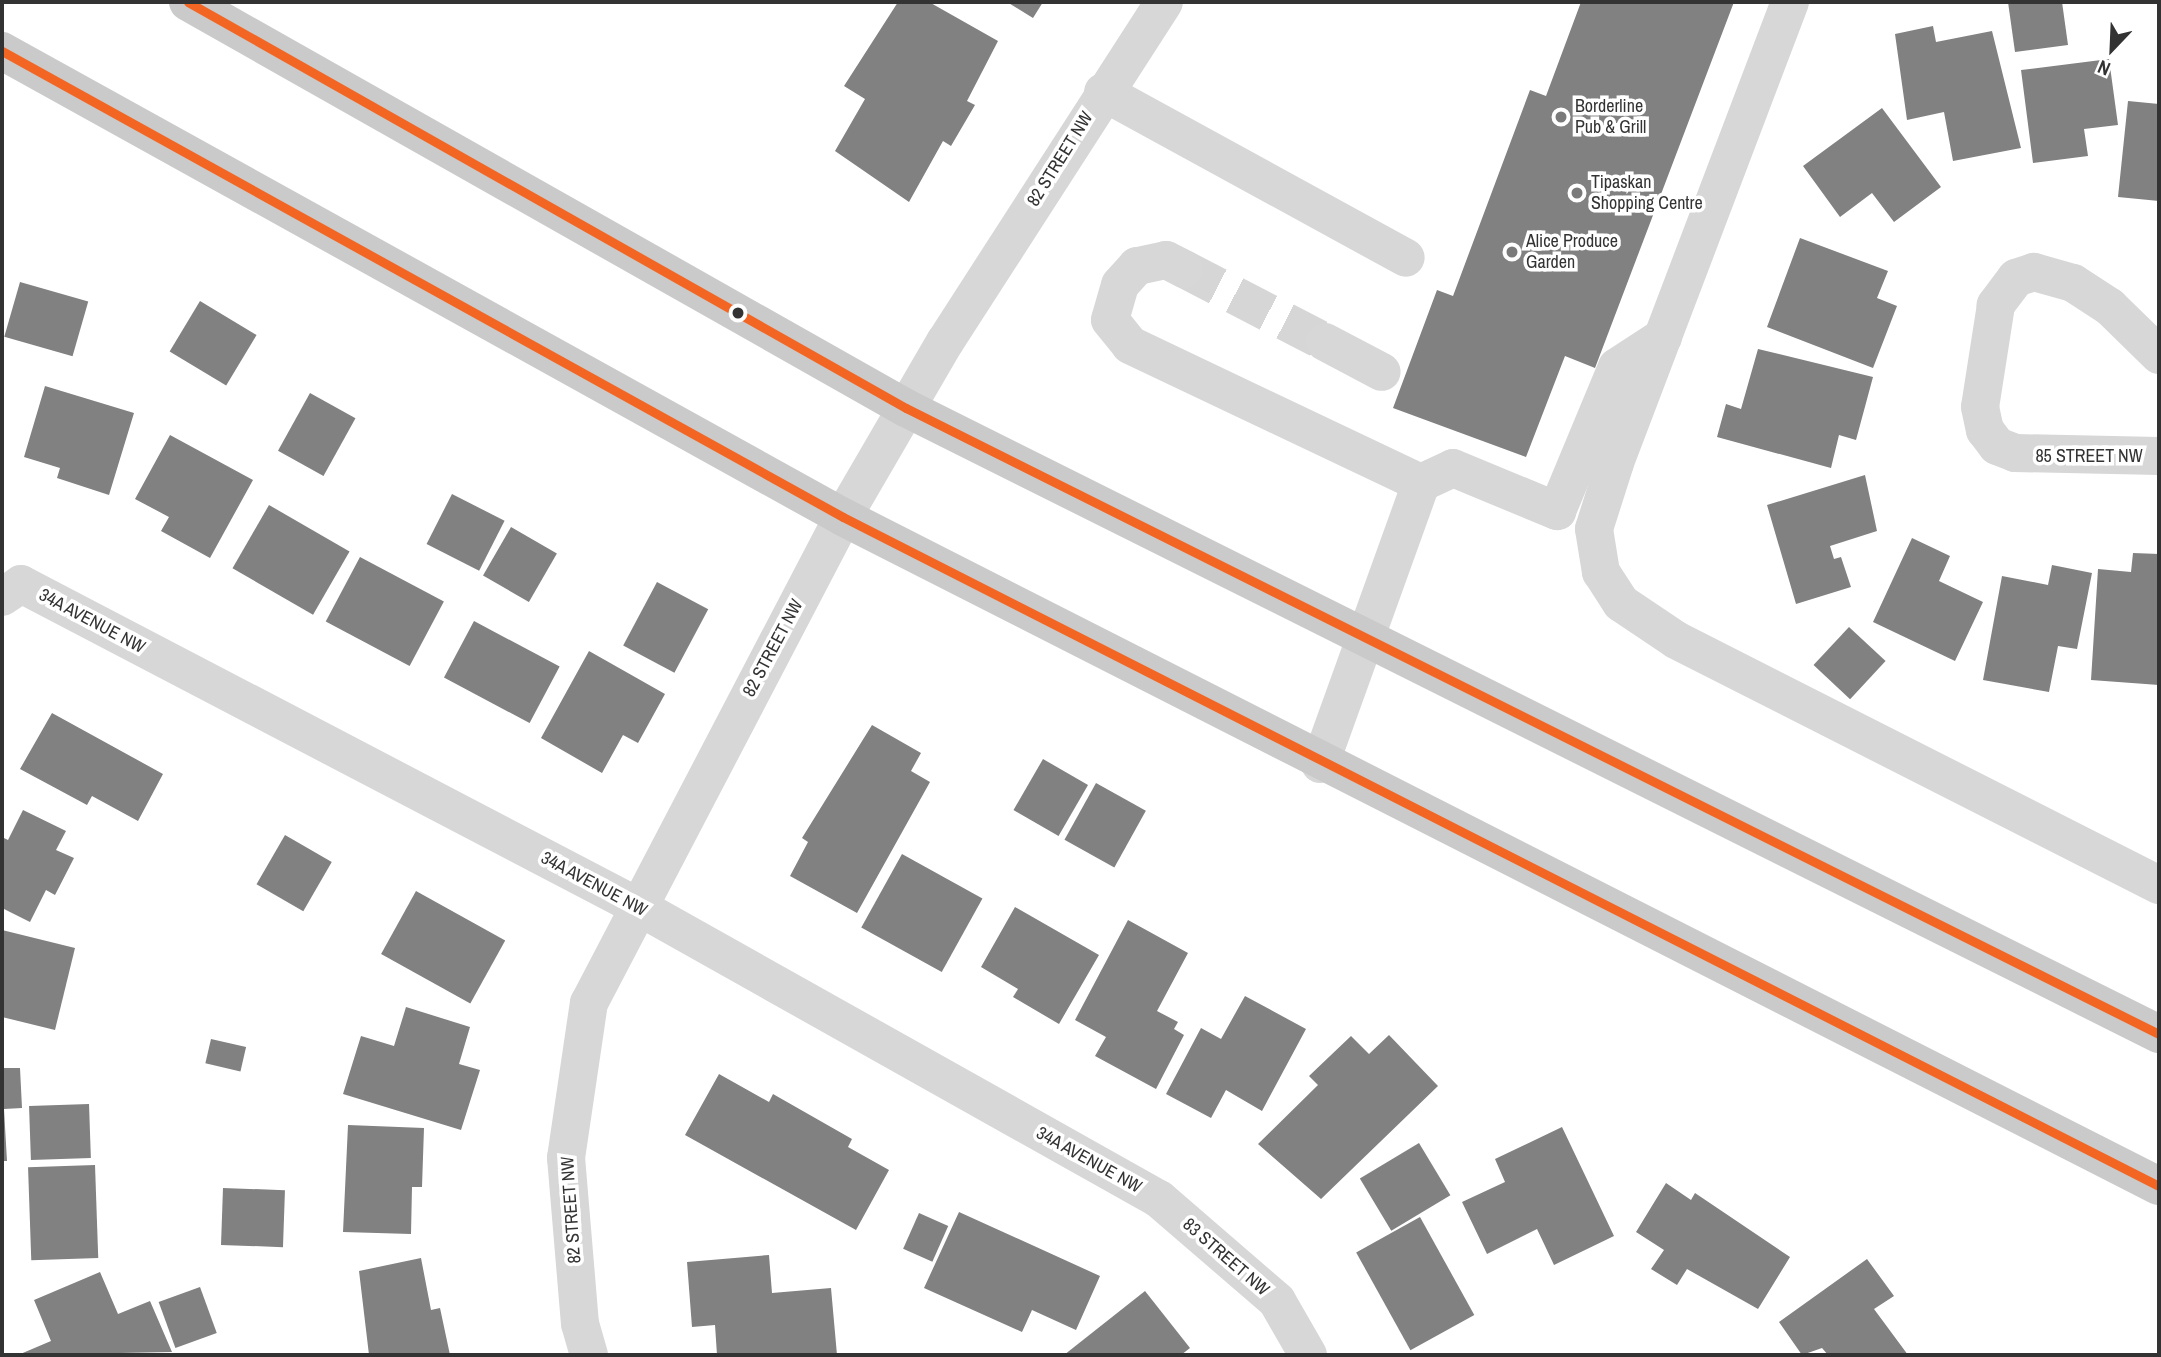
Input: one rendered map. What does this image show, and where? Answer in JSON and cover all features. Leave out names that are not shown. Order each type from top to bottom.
[{"type":"main road","points":[[188,2],[906,408],[1362,641],[2159,1034]]},
{"type":"main road","points":[[2,51],[843,517],[1320,764],[2159,1186]]},
{"type":"street","name":"82 STREET NW","points":[[589,1355],[580,1324],[566,1158],[589,1003],[637,906],[843,517],[906,408],[1103,92],[1164,2]]},
{"type":"street","points":[[1790,2],[1663,337],[1594,529],[1601,572],[1621,603],[1676,640],[2159,885]]},
{"type":"street","points":[[1103,92],[1406,258]]},
{"type":"street","points":[[1184,269],[1166,260],[1137,266],[1120,285],[1110,320],[1129,345],[1421,483]]},
{"type":"street","name":"85 STREET NW","points":[[2159,355],[2110,307],[2073,283],[2034,272],[2017,278],[1996,305],[1980,407],[1984,430],[1997,446],[2015,453],[2159,456]]},
{"type":"street","points":[[1320,764],[1421,483],[1453,468],[1557,511],[1616,367],[1663,337]]},
{"type":"street","points":[[1325,342],[1382,372]]},
{"type":"street","name":"34A AVENUE NW","points":[[12,590],[637,906],[1159,1199]]},
{"type":"street","name":"83 STREET NW","points":[[1159,1199],[1277,1301],[1308,1355]]},
{"type":"building","points":[[898,2],[929,2],[998,41],[967,101],[975,105],[951,146],[943,141],[909,202],[835,151],[865,99],[844,86]]},
{"type":"building","points":[[1007,2],[1043,2],[1033,18]]},
{"type":"building","name":"Tipaskan Shopping Centre","points":[[1581,2],[1734,2],[1595,368],[1565,356],[1526,457],[1393,408],[1437,290],[1453,296],[1530,90],[1546,96]]},
{"type":"building","points":[[2008,2],[2062,2],[2068,45],[2015,52]]},
{"type":"building","points":[[1933,26],[1936,42],[1992,31],[2021,148],[1953,161],[1944,112],[1907,120],[1895,34]]},
{"type":"building","points":[[2109,59],[2118,125],[2084,129],[2088,156],[2033,163],[2021,70]]},
{"type":"building","points":[[2128,101],[2159,104],[2159,201],[2118,197]]},
{"type":"building","points":[[1882,108],[1941,187],[1894,222],[1872,193],[1840,217],[1803,166]]},
{"type":"building","points":[[1800,238],[1888,271],[1877,298],[1897,306],[1873,368],[1767,327]]},
{"type":"building","points":[[20,282],[88,302],[73,356],[4,337]]},
{"type":"building","points":[[200,301],[257,335],[226,386],[170,352]]},
{"type":"building","points":[[1758,349],[1873,377],[1856,440],[1839,435],[1831,468],[1717,437],[1726,404],[1741,409]]},
{"type":"building","points":[[45,386],[134,413],[109,495],[57,478],[60,468],[24,457]]},
{"type":"building","points":[[310,393],[355,418],[323,476],[278,451]]},
{"type":"building","points":[[170,435],[253,480],[210,558],[161,531],[169,517],[135,499]]},
{"type":"building","points":[[1865,475],[1877,531],[1830,546],[1834,559],[1841,557],[1851,587],[1796,604],[1767,505]]},
{"type":"building","points":[[452,494],[505,521],[479,571],[427,544]]},
{"type":"building","points":[[269,505],[350,552],[313,615],[233,568]]},
{"type":"building","points":[[511,527],[557,553],[529,602],[483,575]]},
{"type":"building","points":[[1912,538],[1950,556],[1939,581],[1983,602],[1955,661],[1873,622]]},
{"type":"building","points":[[2133,553],[2159,554],[2159,685],[2091,680],[2098,569],[2131,572]]},
{"type":"building","points":[[360,557],[444,602],[410,666],[326,621]]},
{"type":"building","points":[[2052,565],[2092,573],[2077,649],[2058,646],[2049,692],[1983,680],[2002,576],[2048,585]]},
{"type":"building","points":[[657,582],[708,609],[674,673],[623,646]]},
{"type":"building","points":[[474,621],[560,667],[530,723],[444,678]]},
{"type":"building","points":[[1849,627],[1886,661],[1850,699],[1814,665]]},
{"type":"building","points":[[589,651],[665,694],[638,743],[623,735],[602,773],[541,738]]},
{"type":"building","points":[[52,713],[163,774],[138,821],[92,796],[87,805],[20,769]]},
{"type":"building","points":[[872,725],[921,753],[911,771],[930,782],[857,913],[790,876],[808,842],[802,838]]},
{"type":"building","points":[[1043,759],[1088,785],[1059,836],[1014,810]]},
{"type":"building","points":[[1096,783],[1146,811],[1114,867],[1064,840]]},
{"type":"building","points":[[23,810],[66,831],[56,850],[74,858],[55,895],[46,890],[30,922],[2,908],[2,837],[8,840]]},
{"type":"building","points":[[285,835],[332,862],[303,911],[256,884]]},
{"type":"building","points":[[902,854],[982,899],[942,972],[861,927]]},
{"type":"building","points":[[416,891],[505,940],[470,1003],[381,954]]},
{"type":"building","points":[[1015,907],[1099,955],[1059,1024],[1013,997],[1018,989],[981,967]]},
{"type":"building","points":[[1128,920],[1188,953],[1157,1011],[1178,1022],[1174,1029],[1184,1035],[1156,1089],[1095,1056],[1106,1037],[1075,1020]]},
{"type":"building","points":[[2,930],[75,948],[55,1030],[2,1017]]},
{"type":"building","points":[[1245,996],[1306,1029],[1262,1111],[1226,1090],[1211,1118],[1166,1094],[1201,1028],[1221,1039]]},
{"type":"building","points":[[406,1007],[470,1027],[459,1064],[480,1070],[461,1130],[343,1094],[361,1036],[394,1046]]},
{"type":"building","points":[[1389,1035],[1438,1086],[1321,1199],[1258,1144],[1318,1085],[1309,1076],[1351,1036],[1369,1054]]},
{"type":"building","points":[[211,1039],[246,1047],[240,1071],[205,1063]]},
{"type":"building","points":[[2,1068],[20,1068],[22,1108],[4,1109],[7,1161],[2,1161]]},
{"type":"building","points":[[719,1074],[769,1102],[773,1094],[852,1139],[848,1147],[889,1170],[856,1230],[685,1135]]},
{"type":"building","points":[[89,1104],[91,1158],[31,1160],[29,1106]]},
{"type":"building","points":[[348,1125],[424,1128],[422,1187],[412,1187],[411,1234],[343,1232]]},
{"type":"building","points":[[1562,1127],[1614,1236],[1554,1265],[1537,1229],[1487,1254],[1462,1202],[1505,1182],[1495,1159]]},
{"type":"building","points":[[1419,1143],[1450,1195],[1391,1231],[1360,1179]]},
{"type":"building","points":[[95,1165],[98,1258],[31,1260],[28,1167]]},
{"type":"building","points":[[1666,1183],[1691,1200],[1695,1193],[1790,1257],[1758,1309],[1687,1269],[1677,1285],[1651,1269],[1664,1250],[1636,1232]]},
{"type":"building","points":[[223,1188],[285,1190],[283,1247],[221,1245]]},
{"type":"building","points":[[959,1212],[1100,1276],[1076,1330],[1032,1310],[1022,1332],[924,1288]]},
{"type":"building","points":[[919,1213],[948,1226],[932,1262],[903,1249]]},
{"type":"building","points":[[1420,1217],[1474,1315],[1410,1350],[1356,1252]]},
{"type":"building","points":[[769,1255],[772,1293],[831,1288],[837,1355],[717,1355],[715,1325],[692,1327],[687,1262]]},
{"type":"building","points":[[421,1258],[431,1310],[440,1308],[450,1355],[369,1355],[359,1271]]},
{"type":"building","points":[[1867,1259],[1894,1296],[1874,1309],[1908,1355],[1828,1355],[1822,1348],[1802,1355],[1779,1322]]},
{"type":"building","points":[[100,1272],[118,1314],[150,1301],[172,1352],[18,1355],[51,1341],[34,1300]]},
{"type":"building","points":[[200,1287],[217,1333],[175,1348],[159,1302]]},
{"type":"building","points":[[1145,1291],[1190,1348],[1181,1355],[1064,1355]]},
{"type":"tunnel","points":[[1184,269],[1325,342]]},
{"type":"transit line","points":[[188,2],[906,408],[2159,1034]]},
{"type":"transit line","points":[[2,51],[843,517],[2159,1186]]},
{"type":"place","name":"Borderline Pub & Grill","points":[[1561,117]]},
{"type":"place","name":"Tipaskan Shopping Centre","points":[[1577,193]]},
{"type":"place","name":"Alice Produce Garden","points":[[1512,252]]}]
